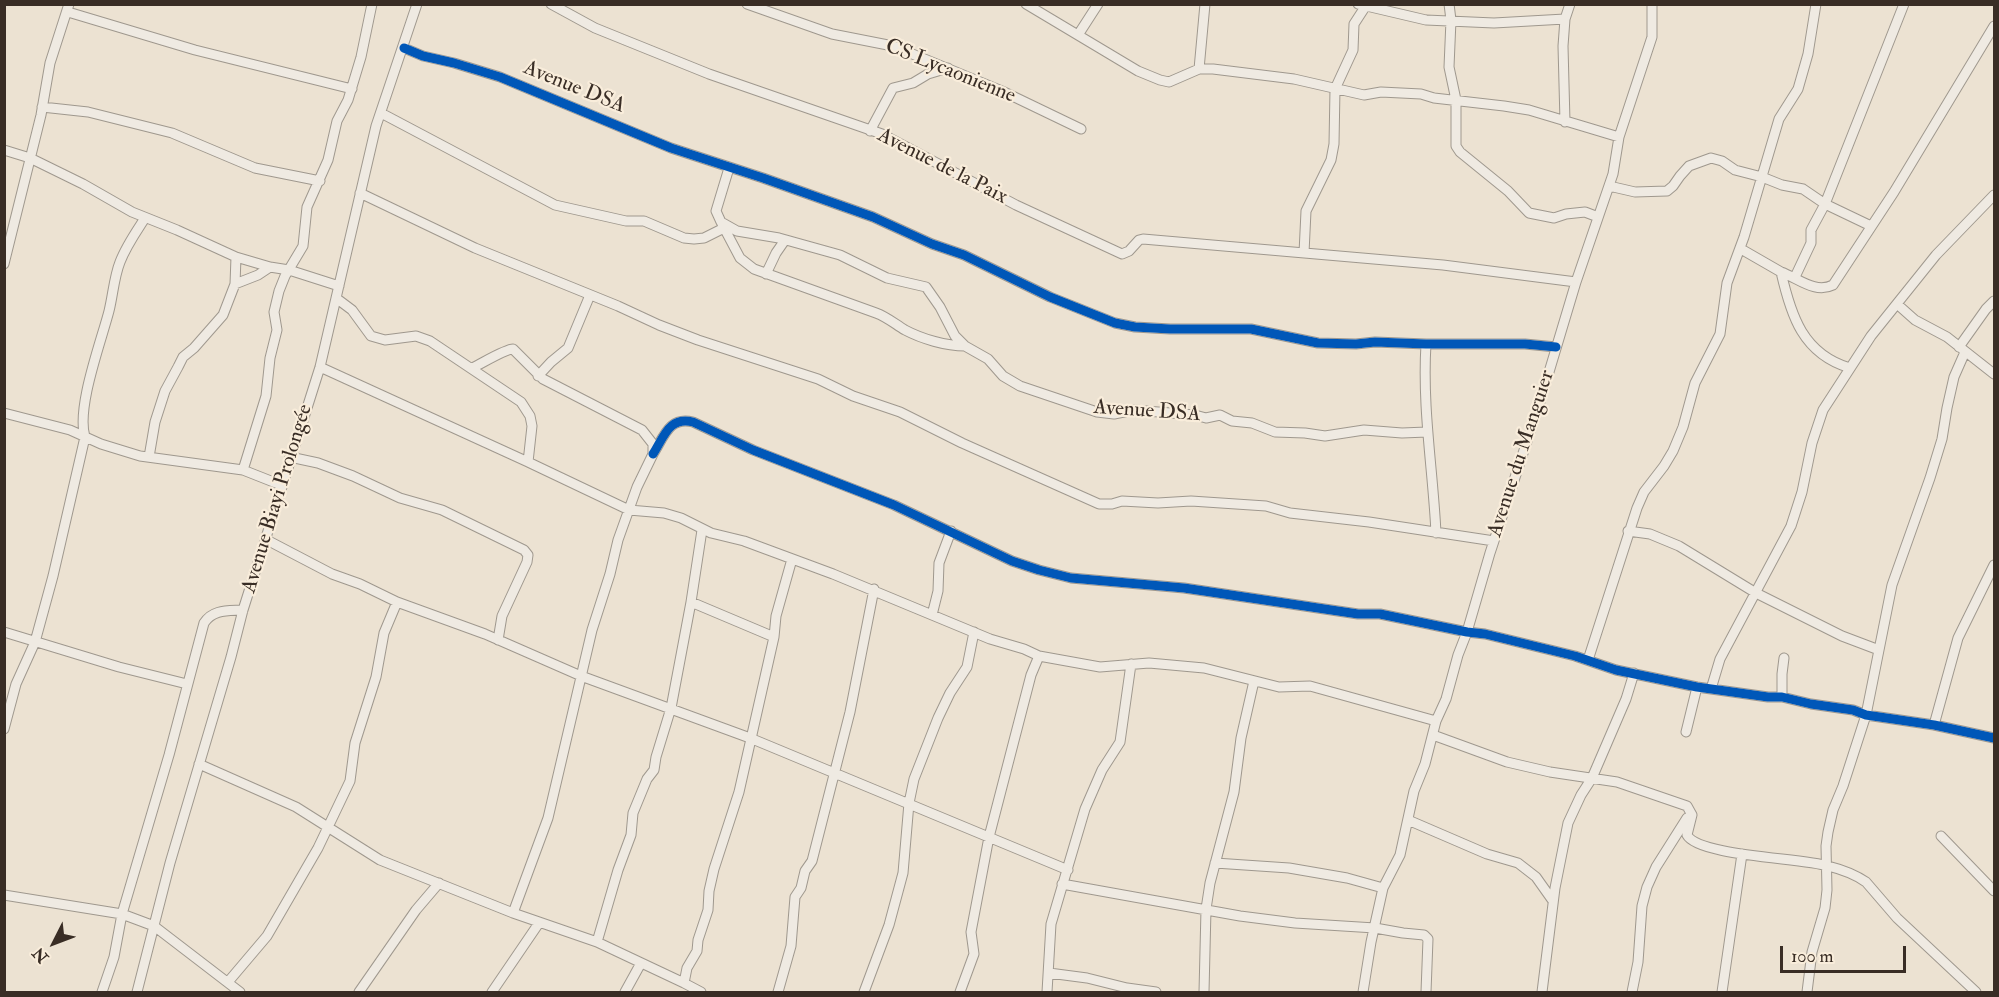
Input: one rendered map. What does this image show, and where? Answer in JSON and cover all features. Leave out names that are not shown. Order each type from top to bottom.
[{"type":"street","points":[[243,470],[266,396],[270,358],[277,330],[274,312],[279,291],[303,246],[307,207],[332,150],[337,121],[352,88],[372,4]]},
{"type":"street","name":"Avenue Biayi Prolongée","points":[[137,993],[243,610],[320,367],[381,113],[417,4]]},
{"type":"street","name":"Avenue de la Paix","points":[[551,4],[595,28],[699,70],[870,130],[902,144],[1016,205],[1113,251],[1125,253],[1143,239],[1443,266],[1576,282]]},
{"type":"street","name":"CS Lycaonienne","points":[[747,4],[832,34],[893,46],[948,68],[1081,129]]},
{"type":"street","points":[[1026,4],[1138,71],[1160,80],[1169,82],[1199,69],[1248,73],[1364,95],[1414,94],[1516,108],[1619,137]]},
{"type":"street","points":[[1078,35],[1098,4]]},
{"type":"street","points":[[1449,4],[1451,20],[1449,67],[1455,100],[1456,146],[1460,152],[1508,191],[1529,213],[1554,218],[1585,212],[1598,217]]},
{"type":"street","points":[[1565,122],[1563,46],[1565,20],[1570,4]]},
{"type":"street","name":"Avenue du Manguier","points":[[1363,993],[1383,888],[1400,855],[1414,791],[1425,764],[1436,721],[1446,699],[1576,282],[1613,174],[1619,137],[1652,37],[1652,4]]},
{"type":"street","points":[[1588,660],[1628,531],[1644,492],[1664,466],[1683,427],[1695,383],[1720,334],[1727,283],[1741,249],[1779,119],[1798,89],[1808,54],[1816,4]]},
{"type":"street","points":[[1795,277],[1810,243],[1811,230],[1825,204],[1904,4]]},
{"type":"street","points":[[1199,69],[1202,5]]},
{"type":"street","points":[[1304,253],[1306,210],[1331,160],[1334,144],[1335,89],[1353,50],[1354,24],[1363,5],[1426,20],[1494,23],[1565,20]]},
{"type":"street","points":[[4,264],[42,107],[50,63],[68,8],[195,50],[352,88]]},
{"type":"street","points":[[1741,249],[1817,289],[1833,285],[1948,105],[1995,26]]},
{"type":"street","name":"Avenue DSA","points":[[404,48],[423,56],[500,77],[671,148],[873,217],[932,244],[964,255],[1050,297],[1115,322],[1135,327],[1170,329],[1251,329],[1318,343],[1525,344],[1556,347]]},
{"type":"street","points":[[870,130],[893,88],[914,83],[928,74],[948,68]]},
{"type":"street","points":[[42,107],[88,112],[172,133],[255,168],[320,181]]},
{"type":"street","points":[[381,113],[555,205],[626,220],[644,221],[694,240],[704,238],[723,225]]},
{"type":"street","points":[[4,150],[30,158],[145,218],[236,257],[289,270],[339,286]]},
{"type":"street","points":[[1609,186],[1635,192],[1667,191],[1689,165],[1711,158],[1722,161],[1735,170],[1803,189],[1825,204],[1871,226]]},
{"type":"street","points":[[729,168],[716,211],[740,258],[754,269],[886,316],[903,329],[942,332],[953,346],[965,346]]},
{"type":"street","points":[[360,193],[466,245],[698,340],[818,379],[853,396],[900,412],[962,443],[1099,504],[1134,501],[1158,503],[1191,501],[1247,505],[1494,542]]},
{"type":"street","points":[[1710,689],[1720,659],[1794,518],[1812,443],[1823,410],[1871,336],[1896,304],[1936,255],[1995,195]]},
{"type":"street","points":[[4,729],[16,684],[35,642],[53,576],[86,437],[83,418],[88,383],[99,349],[117,270],[130,242],[145,218]]},
{"type":"street","name":"Avenue DSA","points":[[723,225],[737,231],[784,240],[840,255],[887,278],[926,287],[940,307],[942,332],[955,336],[965,346],[988,359],[1010,381],[1096,412],[1114,414],[1134,410],[1206,418],[1220,415],[1232,421],[1260,426],[1275,432],[1316,435],[1339,436],[1364,430],[1427,432]]},
{"type":"street","points":[[766,274],[784,240]]},
{"type":"street","points":[[149,457],[155,422],[165,391],[183,357],[219,322],[235,284],[236,257]]},
{"type":"street","points":[[235,284],[258,275],[270,267]]},
{"type":"street","points":[[1781,272],[1792,316],[1821,356],[1850,368]]},
{"type":"street","points":[[538,376],[550,362],[568,348],[590,295]]},
{"type":"street","points":[[336,298],[352,310],[371,336],[385,340],[416,336],[430,341],[521,402],[530,416],[532,426],[528,462]]},
{"type":"street","points":[[1807,993],[1812,952],[1825,908],[1828,866],[1826,846],[1833,810],[1866,715],[1892,585],[1942,439],[1947,408],[1962,350],[1986,309],[1995,301]]},
{"type":"street","points":[[1896,304],[1915,320],[1947,336],[1995,374]]},
{"type":"street","points":[[1426,344],[1424,374],[1427,432],[1436,533]]},
{"type":"street","points":[[472,368],[508,350],[518,352],[538,376],[642,430],[653,444],[653,454]]},
{"type":"street","points":[[320,367],[629,510],[664,513],[681,518],[702,530],[744,541],[874,589],[932,615],[1039,656],[1089,666],[1149,663],[1204,668],[1279,687],[1310,686],[1436,721]]},
{"type":"street","points":[[4,413],[70,430],[101,444],[149,457],[243,470],[281,485]]},
{"type":"street","points":[[513,913],[548,818],[592,630],[618,540],[653,454],[674,424],[685,420],[753,450],[894,505],[1012,561],[1071,578],[1184,588],[1358,614],[1380,615],[1485,634],[1634,674],[1697,687],[1782,697],[1853,710],[1866,715],[1934,724],[1995,738]]},
{"type":"street","points":[[290,457],[318,463],[400,498],[442,510],[524,550],[528,555],[527,562],[502,616],[498,640]]},
{"type":"street","points":[[597,942],[631,835],[633,813],[647,779],[654,770],[671,708],[692,602],[702,530]]},
{"type":"street","points":[[932,615],[938,591],[939,563],[951,531]]},
{"type":"street","points":[[1628,531],[1650,534],[1680,546],[1756,593],[1842,636],[1879,650]]},
{"type":"street","points":[[265,539],[332,574],[360,584],[397,602],[498,640],[581,676],[750,738],[1068,870]]},
{"type":"street","points":[[684,983],[687,968],[697,951],[698,940],[708,910],[714,869],[739,792],[774,637],[776,616],[792,559]]},
{"type":"street","points":[[1934,724],[1958,638],[1995,565]]},
{"type":"street","points":[[778,993],[793,939],[795,897],[801,888],[805,871],[812,861],[835,774],[850,712],[874,589]]},
{"type":"street","points":[[228,982],[267,936],[314,856],[350,781],[355,743],[376,677],[384,633],[397,602]]},
{"type":"street","points":[[692,602],[774,637]]},
{"type":"street","points":[[102,993],[201,633],[208,616],[217,612],[243,610]]},
{"type":"street","points":[[4,632],[119,667],[187,684]]},
{"type":"street","points":[[864,993],[889,925],[903,873],[909,803],[914,779],[938,718],[950,693],[967,667],[974,632]]},
{"type":"street","points":[[960,993],[974,954],[971,932],[989,837],[1031,675],[1039,656]]},
{"type":"street","points":[[1782,697],[1784,658]]},
{"type":"street","points":[[1047,993],[1051,924],[1085,809],[1102,770],[1120,742],[1131,664]]},
{"type":"street","points":[[1542,993],[1553,900],[1568,823],[1592,778],[1626,699],[1634,674]]},
{"type":"street","points":[[1204,993],[1206,909],[1215,863],[1234,792],[1241,738],[1254,681]]},
{"type":"street","points":[[1686,732],[1697,687]]},
{"type":"street","points":[[1433,735],[1507,762],[1550,772],[1617,782],[1687,806],[1691,811],[1687,835],[1692,841],[1742,854],[1828,866],[1866,882],[1897,918],[1976,993]]},
{"type":"street","points":[[199,764],[296,807],[380,860],[513,913],[597,942],[701,993]]},
{"type":"street","points":[[1632,993],[1638,962],[1642,906],[1647,887],[1656,867],[1691,811]]},
{"type":"street","points":[[1408,820],[1487,854],[1518,863],[1536,877],[1553,900]]},
{"type":"street","points":[[1941,836],[1995,891]]},
{"type":"street","points":[[1722,993],[1742,854]]},
{"type":"street","points":[[1215,863],[1289,868],[1347,878],[1383,888]]},
{"type":"street","points":[[359,993],[416,910],[439,883]]},
{"type":"street","points":[[1062,884],[1295,923],[1375,928],[1426,936],[1428,969],[1426,993]]},
{"type":"street","points":[[4,894],[122,914],[154,926],[240,993]]},
{"type":"street","points":[[492,993],[539,922]]},
{"type":"street","points":[[625,993],[641,963]]},
{"type":"street","points":[[1049,973],[1087,978],[1156,993]]},
{"type":"cycle path","points":[[404,48],[423,56],[500,77],[671,148],[873,217],[932,244],[964,255],[1050,297],[1115,323],[1135,327],[1170,329],[1251,329],[1318,343],[1525,344],[1556,347]]},
{"type":"cycle path","points":[[653,454],[668,429],[678,422],[693,422],[753,450],[894,505],[1012,561],[1071,578],[1184,588],[1358,614],[1380,614],[1485,634],[1575,656],[1616,670],[1697,687],[1782,697],[1994,738]]}]
